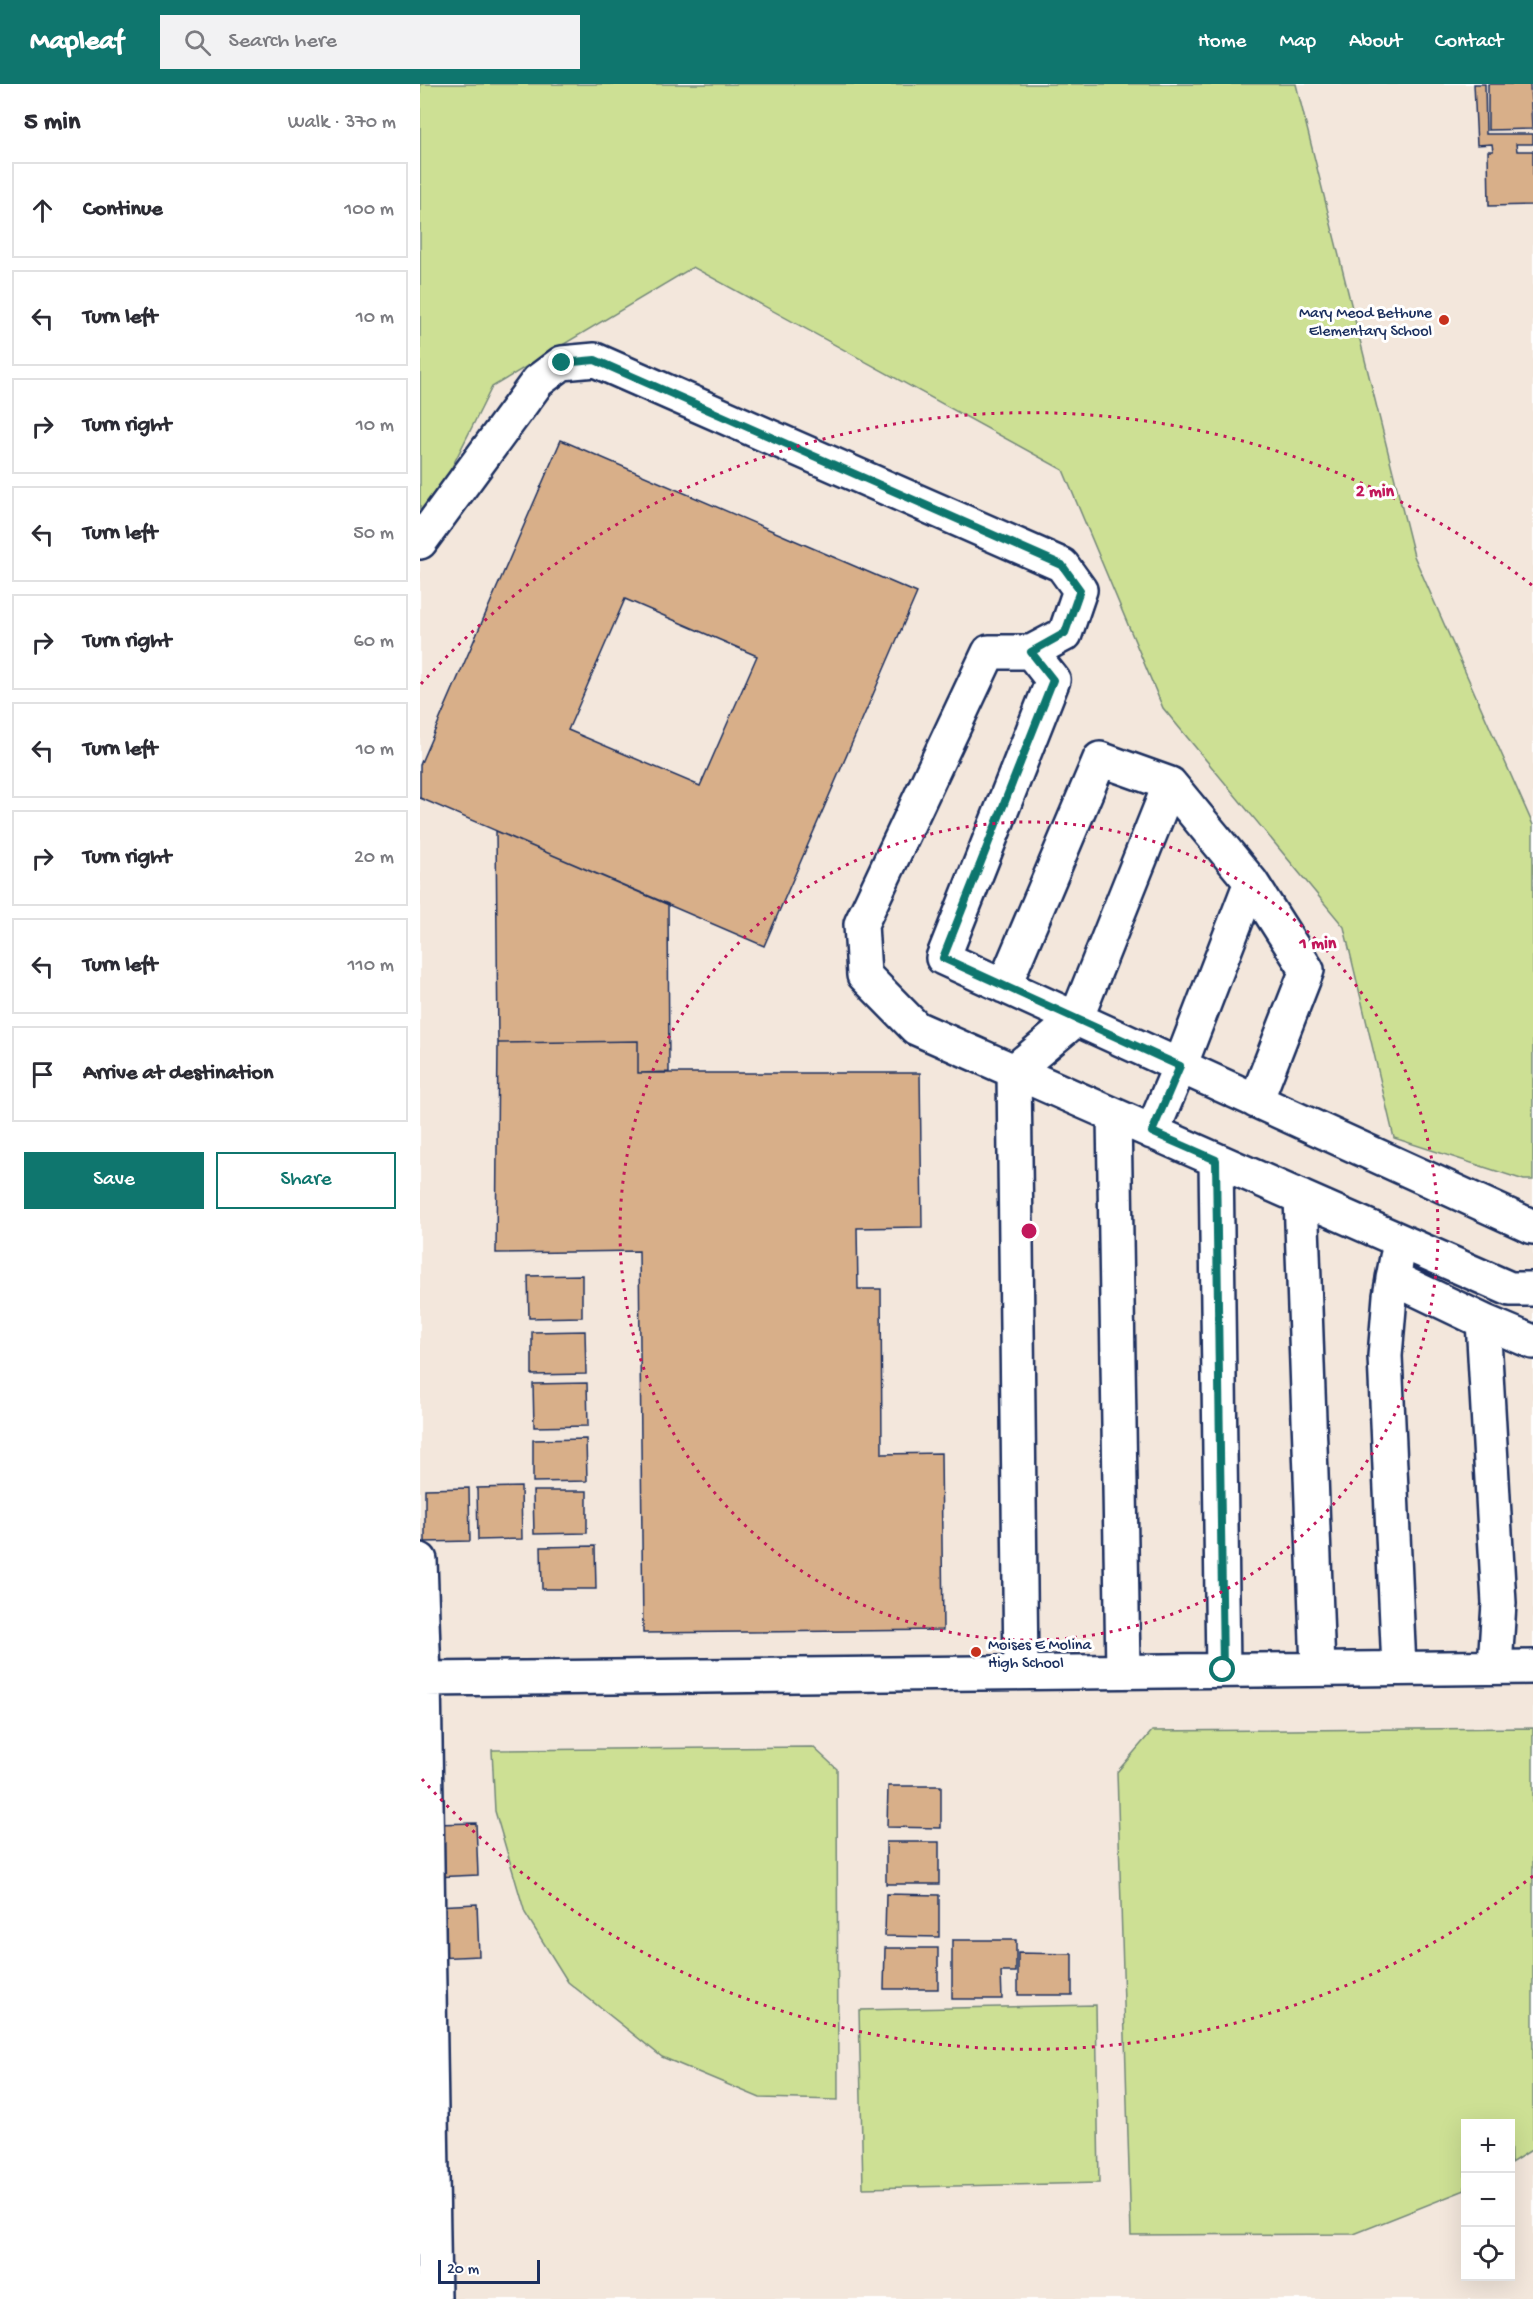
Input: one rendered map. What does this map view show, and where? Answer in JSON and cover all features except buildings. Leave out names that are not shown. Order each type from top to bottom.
[{"type":"lane","points":[[420,542],[538,381],[562,363],[595,360],[1062,565],[1080,590],[1065,633],[1031,652],[989,652],[861,924],[864,975],[916,1028],[1510,1289],[1533,1289]]},
{"type":"lane","points":[[1031,652],[1053,680],[943,958],[1533,1227]]},
{"type":"lane","points":[[1004,986],[1100,759],[1170,784],[1251,882],[1307,970],[1256,1101]]},
{"type":"lane","points":[[1014,1071],[1076,1018],[1170,784]]},
{"type":"lane","points":[[1152,1132],[1251,882]]},
{"type":"lane","points":[[1014,1071],[1021,1672]]},
{"type":"lane","points":[[1114,1115],[1123,1671]]},
{"type":"lane","points":[[1216,1160],[1223,1670]]},
{"type":"lane","points":[[1301,1197],[1318,1669]]},
{"type":"lane","points":[[1399,1668],[1385,1356],[1393,1278],[1400,1241]]},
{"type":"lane","points":[[1393,1278],[1533,1342]]},
{"type":"lane","points":[[1483,1321],[1499,1603],[1495,1667]]},
{"type":"lane","points":[[420,1560],[434,2299]]},
{"type":"lane","points":[[423,1679],[1533,1666]]},
{"type":"shaded area","name":"Mary Meod Bethune Elementary School","points":[[1296,84],[1533,84],[1533,825],[1414,556]]},
{"type":"shaded area","name":"Moises E Molina High School","points":[[693,267],[1063,470],[1163,708],[1344,927],[1394,1138],[1524,1180],[1533,1180],[1533,2299],[420,2299],[420,531],[492,387]]},
{"type":"green space","points":[[420,84],[1296,84],[1414,556],[1533,825],[1533,1180],[1524,1180],[1394,1138],[1344,927],[1163,708],[1063,470],[693,267],[492,387],[420,531]]},
{"type":"green space","points":[[1533,1728],[1533,2149],[1515,2160],[1515,2119],[1461,2119],[1461,2192],[1354,2234],[1131,2235],[1117,1772],[1152,1731]]},
{"type":"green space","points":[[813,1747],[837,1769],[838,2100],[760,2098],[662,2057],[568,1982],[525,1913],[495,1811],[492,1750]]},
{"type":"green space","points":[[1096,2005],[1099,2183],[863,2188],[859,2010]]},
{"type":"place","name":"Mary Meod Bethune Elementary School","points":[[1444,320]]},
{"type":"place","name":"Moises E Molina High School","points":[[976,1652]]},
{"type":"route","points":[[562,363],[595,360],[1062,565],[1080,590],[1065,633],[1031,652],[1053,680],[943,958],[1180,1066],[1152,1132],[1216,1160],[1223,1670]]}]
